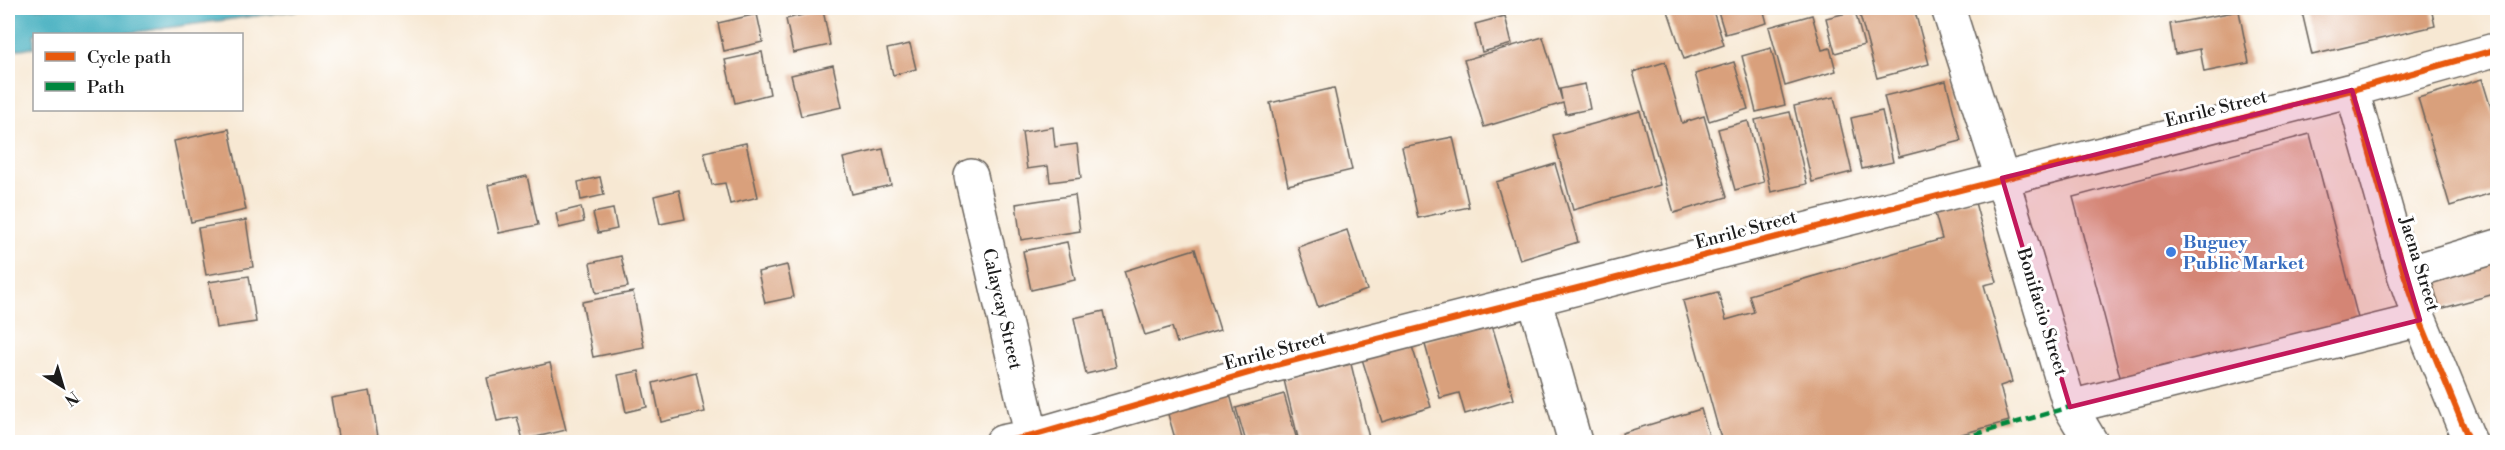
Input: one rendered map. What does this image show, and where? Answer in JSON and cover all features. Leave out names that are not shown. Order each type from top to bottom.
[{"type":"street","name":"Bonifacio Street","points":[[1948,8],[2002,178],[2070,407],[2091,442]]},
{"type":"street","name":"Enrile Street","points":[[1022,440],[1276,365],[2352,90],[2498,50]]},
{"type":"street","name":"Jaena Street","points":[[2352,90],[2404,274],[2420,320],[2470,442]]},
{"type":"street","name":"Calaycay Street","points":[[971,176],[1022,440]]},
{"type":"street","points":[[2404,274],[2498,246]]},
{"type":"street","points":[[1534,300],[1575,442]]},
{"type":"street","points":[[2070,407],[2420,320]]},
{"type":"highlighted area","points":[[2352,90],[2420,320],[2070,407],[2002,178]]},
{"type":"water","points":[[8,8],[314,8],[129,33],[33,33],[33,47],[8,51]]},
{"type":"building","points":[[1667,8],[1712,8],[1724,45],[1684,59]]},
{"type":"building","points":[[1717,8],[1763,8],[1767,23],[1725,34]]},
{"type":"building","points":[[1858,8],[1914,8],[1929,64],[1877,78]]},
{"type":"building","points":[[2301,8],[2431,8],[2435,26],[2312,55]]},
{"type":"building","points":[[823,10],[830,45],[793,53],[786,19]]},
{"type":"building","points":[[1855,11],[1864,45],[1835,53],[1826,18]]},
{"type":"building","points":[[2239,11],[2249,63],[2204,72],[2200,49],[2175,54],[2170,24]]},
{"type":"building","points":[[757,14],[763,42],[724,51],[718,23]]},
{"type":"building","points":[[1812,15],[1822,50],[1830,48],[1836,71],[1785,86],[1769,27]]},
{"type":"building","points":[[1505,16],[1512,44],[1482,52],[1475,24]]},
{"type":"building","points":[[1543,37],[1562,100],[1560,89],[1585,84],[1590,109],[1566,114],[1563,103],[1484,127],[1464,60]]},
{"type":"building","points":[[910,44],[916,69],[893,75],[887,49]]},
{"type":"building","points":[[1771,48],[1785,105],[1756,112],[1742,56]]},
{"type":"building","points":[[762,52],[770,94],[735,103],[725,60]]},
{"type":"building","points":[[1665,62],[1682,123],[1704,116],[1727,197],[1674,213],[1633,72]]},
{"type":"building","points":[[1734,62],[1748,109],[1709,121],[1695,74]]},
{"type":"building","points":[[833,65],[842,107],[801,116],[791,75]]},
{"type":"building","points":[[2482,79],[2498,131],[2498,191],[2450,206],[2418,98]]},
{"type":"building","points":[[1946,81],[1961,141],[1899,157],[1884,96]]},
{"type":"building","points":[[1334,88],[1352,170],[1288,185],[1270,103]]},
{"type":"building","points":[[1834,97],[1852,172],[1812,182],[1794,106]]},
{"type":"building","points":[[1640,111],[1660,185],[1573,210],[1553,135]]},
{"type":"building","points":[[1882,111],[1893,162],[1862,169],[1851,118]]},
{"type":"building","points":[[1790,112],[1807,184],[1771,192],[1755,120]]},
{"type":"building","points":[[1748,121],[1764,182],[1735,190],[1718,129]]},
{"type":"building","points":[[1053,127],[1055,147],[1077,144],[1081,178],[1050,182],[1048,166],[1027,169],[1022,132]]},
{"type":"building","points":[[229,129],[246,210],[191,222],[174,141]]},
{"type":"building","points":[[2310,134],[2359,322],[2122,384],[2073,197]]},
{"type":"building","points":[[1453,137],[1469,207],[1418,218],[1402,147]]},
{"type":"building","points":[[746,143],[758,197],[730,204],[725,183],[712,185],[704,152]]},
{"type":"building","points":[[883,149],[891,185],[852,194],[843,158]]},
{"type":"building","points":[[1555,164],[1578,242],[1520,260],[1496,182]]},
{"type":"building","points":[[527,176],[538,225],[499,233],[488,185]]},
{"type":"building","points":[[600,177],[604,195],[581,200],[578,182]]},
{"type":"building","points":[[679,190],[685,219],[660,224],[654,196]]},
{"type":"building","points":[[1075,195],[1080,231],[1021,240],[1016,204]]},
{"type":"building","points":[[1974,199],[1997,282],[1984,285],[2012,382],[2000,386],[2009,421],[1933,442],[1722,442],[1683,301],[1718,292],[1726,320],[1754,312],[1749,295],[1942,239],[1934,210]]},
{"type":"building","points":[[581,207],[584,222],[559,228],[556,213]]},
{"type":"building","points":[[613,209],[617,229],[598,233],[593,213]]},
{"type":"building","points":[[246,220],[253,267],[206,275],[198,228]]},
{"type":"building","points":[[1347,230],[1367,290],[1318,307],[1298,247]]},
{"type":"building","points":[[1067,242],[1075,280],[1031,290],[1023,251]]},
{"type":"building","points":[[1195,249],[1220,330],[1177,343],[1172,327],[1145,335],[1124,271]]},
{"type":"building","points":[[2498,255],[2498,293],[2440,309],[2430,274]]},
{"type":"building","points":[[621,256],[628,287],[596,293],[590,263]]},
{"type":"building","points":[[787,265],[794,297],[765,303],[758,272]]},
{"type":"building","points":[[249,276],[256,322],[216,328],[209,282]]},
{"type":"building","points":[[633,292],[644,347],[593,357],[582,302]]},
{"type":"building","points":[[1104,311],[1116,367],[1086,374],[1074,318]]},
{"type":"building","points":[[1491,322],[1514,399],[1465,414],[1459,393],[1440,398],[1424,341]]},
{"type":"building","points":[[1411,343],[1431,407],[1382,422],[1362,359]]},
{"type":"building","points":[[550,363],[566,430],[523,440],[517,417],[497,421],[487,378]]},
{"type":"building","points":[[1351,364],[1370,442],[1299,442],[1284,380]]},
{"type":"building","points":[[639,371],[647,407],[626,412],[618,375]]},
{"type":"building","points":[[696,372],[705,412],[661,422],[653,383]]},
{"type":"building","points":[[8,375],[11,391],[8,391]]},
{"type":"building","points":[[1228,387],[1243,442],[1176,442],[1165,404]]},
{"type":"building","points":[[370,391],[379,442],[339,442],[331,398]]},
{"type":"building","points":[[1284,394],[1297,440],[1246,442],[1236,408]]},
{"type":"building","points":[[1701,409],[1711,442],[1624,442],[1622,433]]},
{"type":"marked path","points":[[1949,442],[2070,407]]},
{"type":"cycle path","points":[[1002,442],[1032,436],[1276,365],[2352,90],[2498,49]]},
{"type":"cycle path","points":[[2352,90],[2404,274],[2420,320],[2470,442]]},
{"type":"place","name":"Buguey Public Market","points":[[2171,252]]}]
